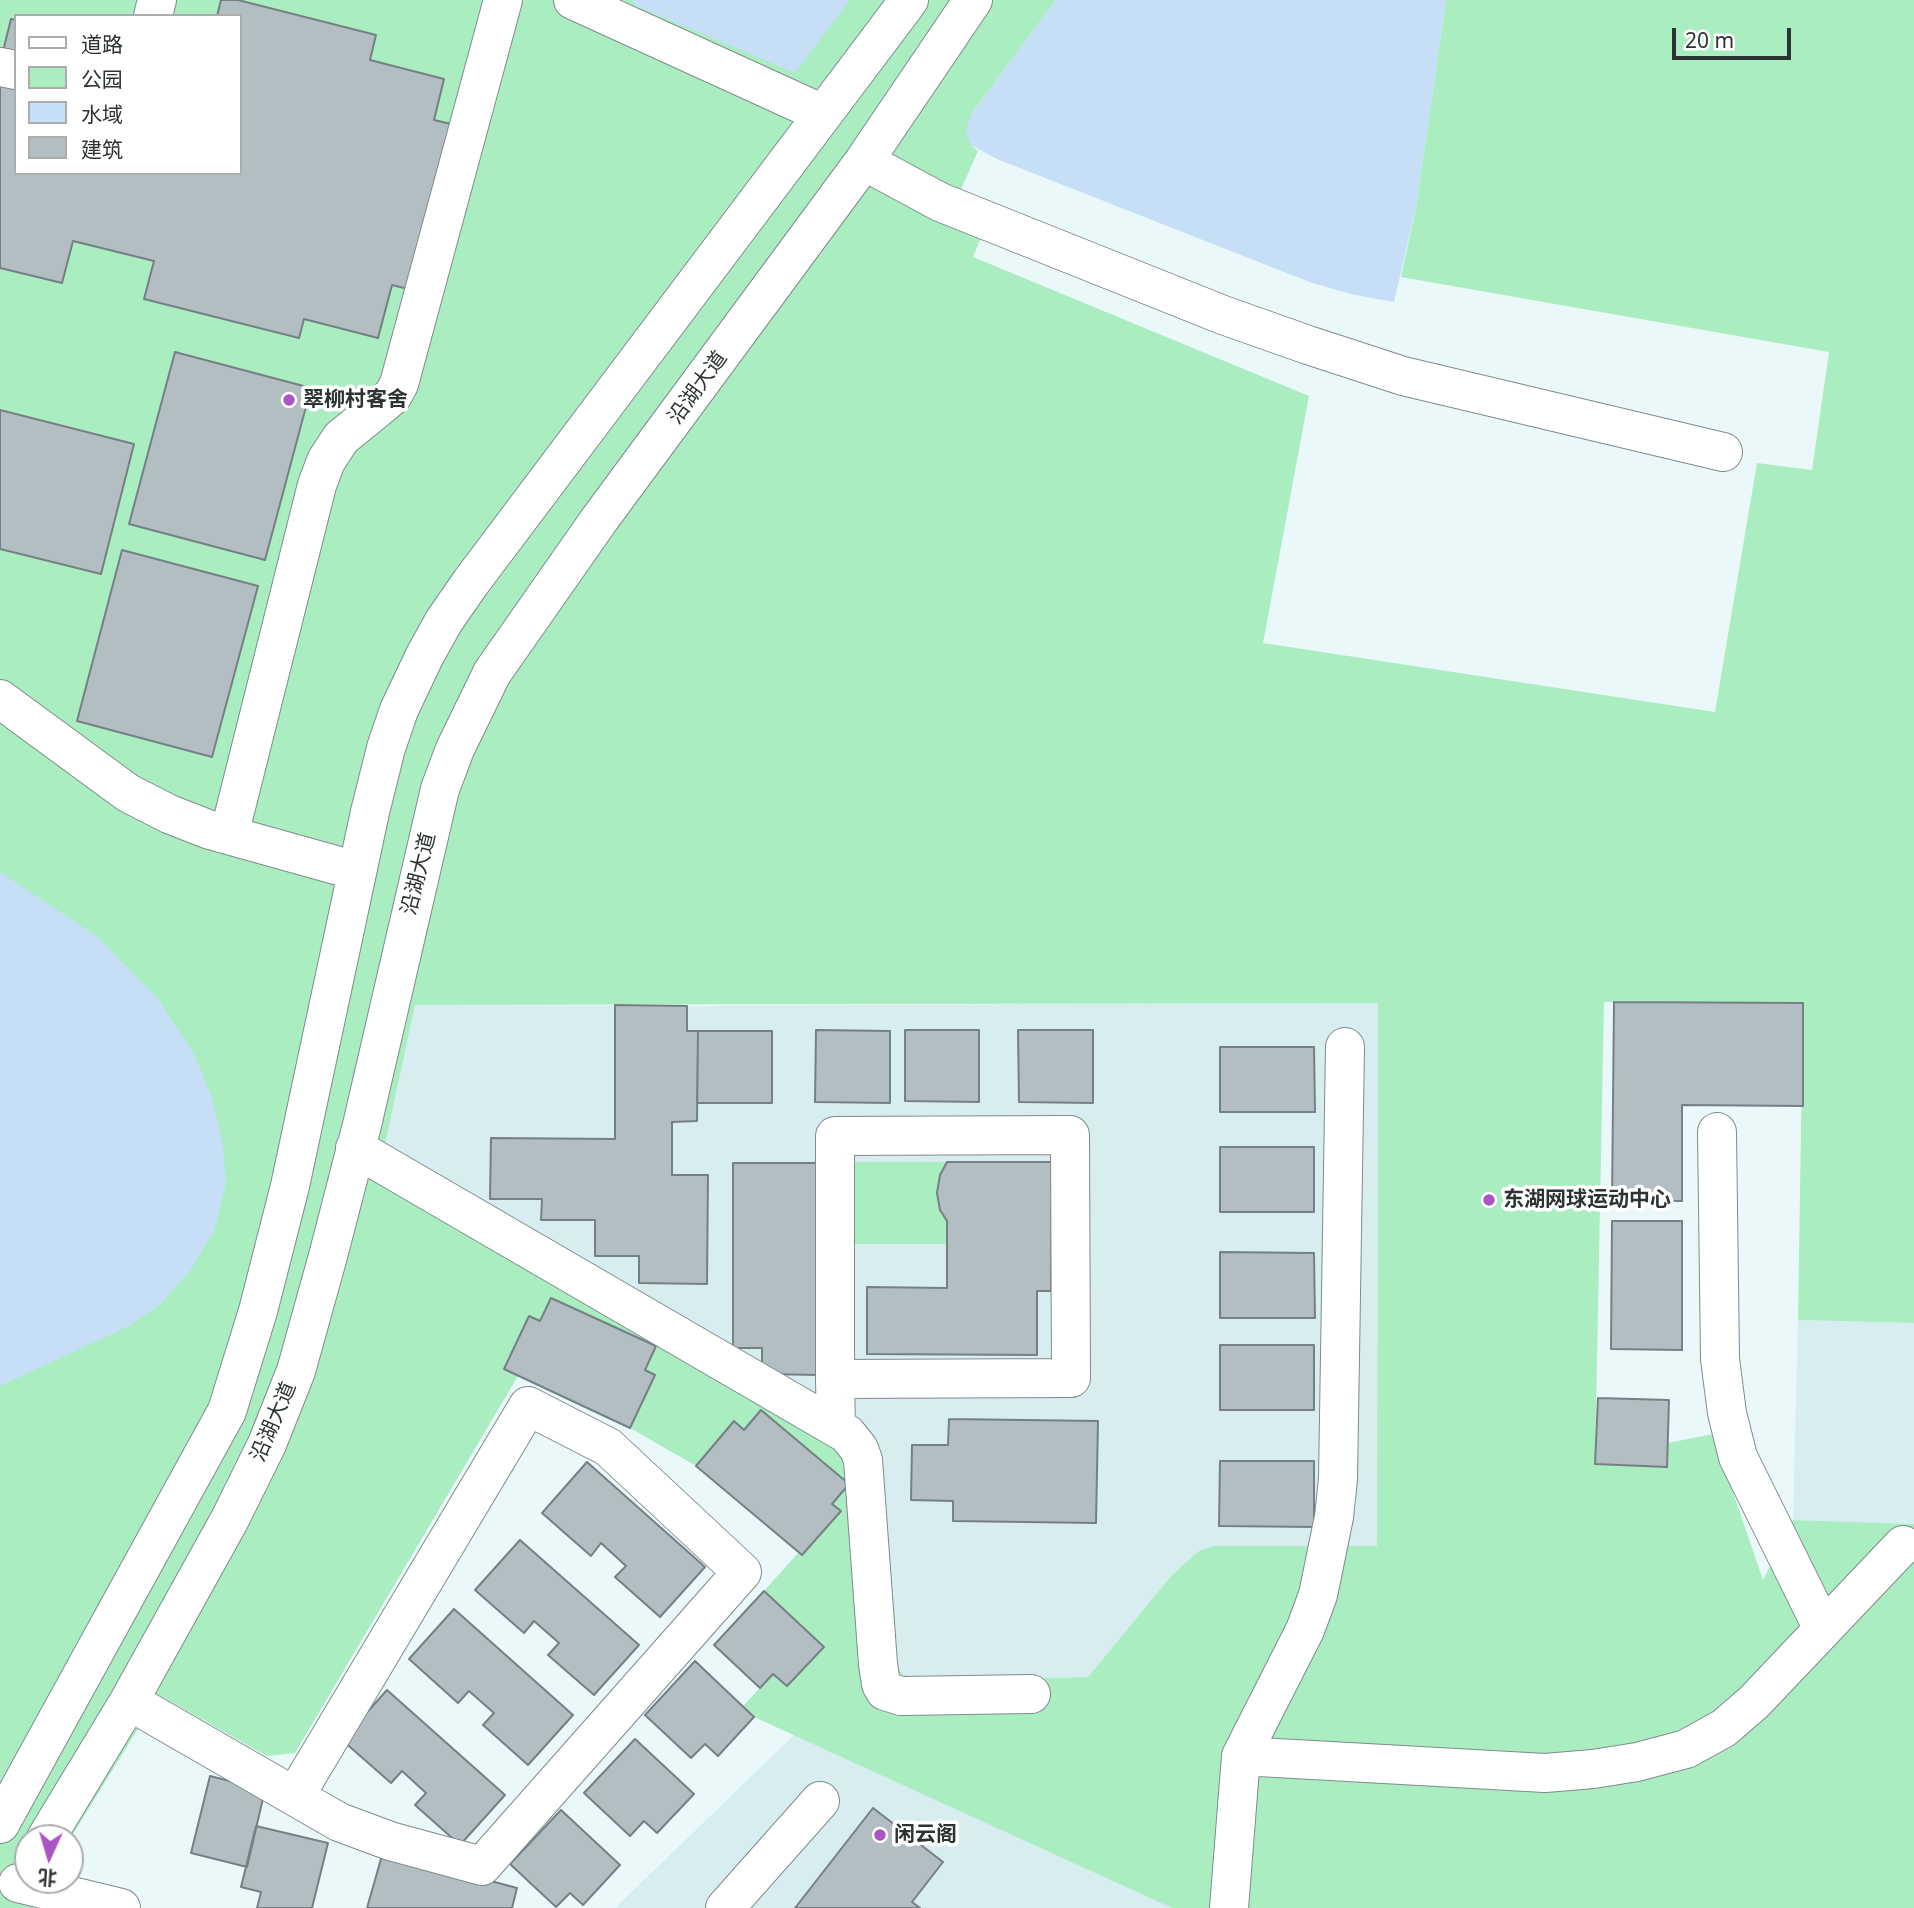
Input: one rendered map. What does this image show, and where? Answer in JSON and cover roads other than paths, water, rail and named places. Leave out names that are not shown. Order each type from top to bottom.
[{"type":"street","points":[[229,835],[317,485],[326,461],[341,438],[393,395],[399,384],[503,0]]},
{"type":"street","points":[[573,0],[823,114]]},
{"type":"street","points":[[0,1824],[227,1412],[258,1311],[289,1186],[386,748],[399,710],[425,655],[444,621],[909,0]]},
{"type":"street","name":"沿湖大道","points":[[54,1824],[129,1701],[230,1519],[267,1444],[296,1371],[355,1148],[440,789],[455,749],[492,673],[599,520],[864,160],[973,0]]},
{"type":"street","points":[[864,160],[940,202],[1308,345],[1403,376],[1723,453]]},
{"type":"street","points":[[0,699],[128,793],[170,814],[229,835],[357,871]]},
{"type":"street","points":[[1229,1908],[1241,1756],[1305,1630],[1321,1581],[1335,1517],[1338,1479],[1345,1047]]},
{"type":"street","points":[[1717,1132],[1720,1359],[1727,1413],[1738,1457],[1823,1629]]},
{"type":"street","points":[[835,1379],[1071,1378],[1070,1135],[835,1136],[835,1379],[836,1427]]},
{"type":"street","points":[[355,1148],[836,1427],[854,1441],[863,1460],[878,1664],[881,1684],[885,1691],[901,1696],[1031,1693]]},
{"type":"street","points":[[129,1701],[339,1822],[390,1841],[482,1866],[742,1572],[608,1447],[528,1406],[295,1796]]},
{"type":"street","points":[[1241,1756],[1545,1773],[1637,1762],[1686,1749],[1724,1728],[1754,1702],[1903,1545]]},
{"type":"street","points":[[725,1908],[820,1801]]},
{"type":"street","points":[[55,1894],[121,1908]]},
{"type":"water","points":[[633,0],[850,0],[795,73],[634,5]]},
{"type":"water","points":[[1056,0],[1446,0],[1416,207],[1394,302],[1312,283],[997,159],[971,145],[967,136],[967,124],[972,113]]},
{"type":"water","points":[[0,872],[98,937],[159,1000],[195,1056],[212,1098],[223,1145],[226,1183],[214,1231],[190,1271],[161,1304],[127,1327],[0,1386]]},
{"type":"place","name":"翠柳村客舍","points":[[289,400]]},
{"type":"place","name":"东湖网球运动中心","points":[[1489,1200]]},
{"type":"place","name":"闲云阁","points":[[880,1835]]}]
